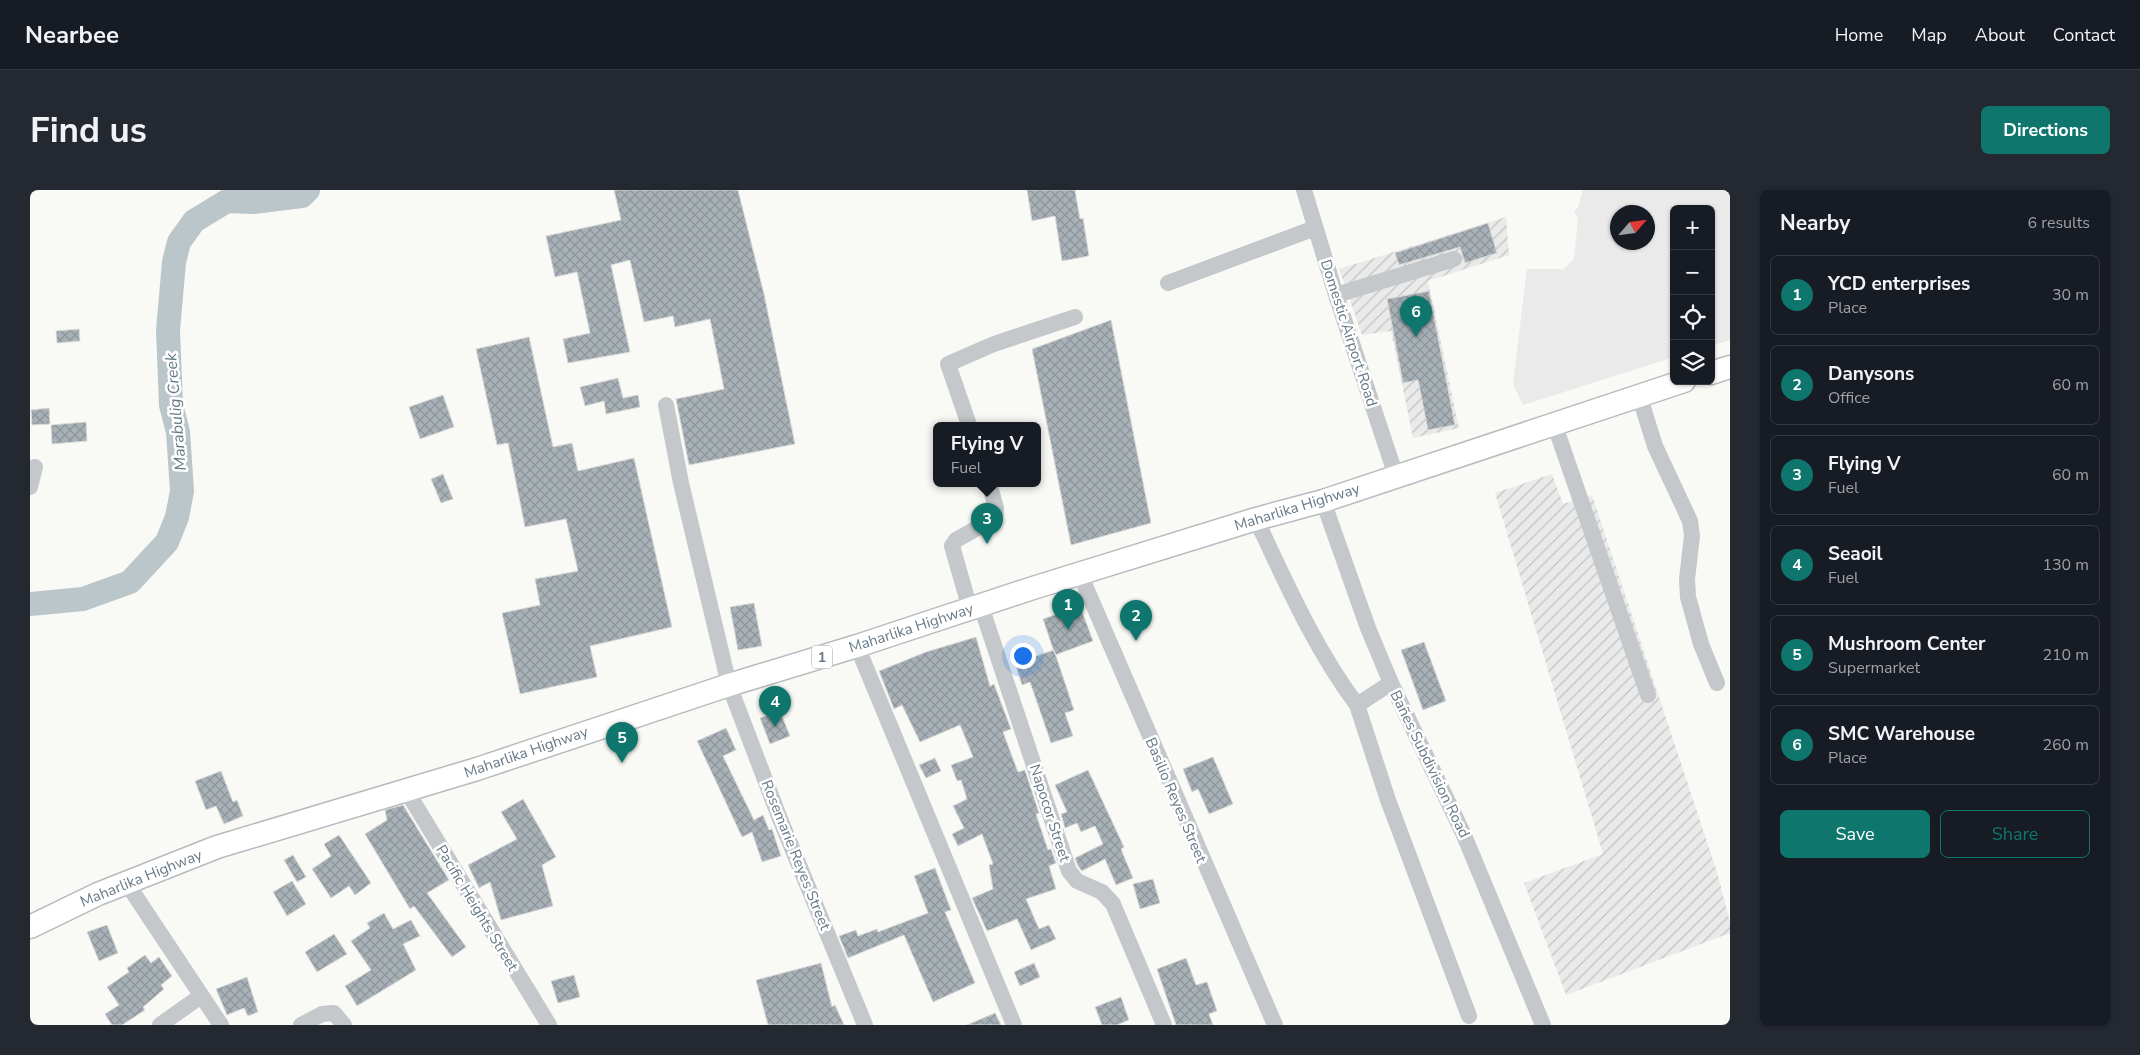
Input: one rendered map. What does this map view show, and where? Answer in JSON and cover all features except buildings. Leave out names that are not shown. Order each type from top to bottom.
[{"type":"highway","points":[[1715,372],[1730,367]]},
{"type":"highway","name":"Maharlika Highway","points":[[30,927],[126,882],[217,847],[477,769],[729,685],[1256,519],[1323,501],[1671,385]]},
{"type":"street","name":"Domestic Airport Road","points":[[1304,190],[1336,295],[1396,476]]},
{"type":"street","points":[[1168,283],[1315,228]]},
{"type":"street","points":[[1336,295],[1454,259]]},
{"type":"street","points":[[968,422],[948,364],[994,344],[1075,316]]},
{"type":"street","points":[[1639,395],[1655,446],[1690,521],[1692,536],[1687,579],[1688,597],[1701,644],[1717,683]]},
{"type":"street","name":"Rosemarie Reyes Street","points":[[666,405],[680,483],[729,685],[780,819],[865,1025]]},
{"type":"street","points":[[1554,423],[1648,695]]},
{"type":"street","points":[[30,487],[36,468]]},
{"type":"street","name":"Napocor Street","points":[[990,487],[996,508],[995,518],[956,540],[952,546],[976,608],[1069,871],[1077,880],[1102,892],[1113,904],[1164,1025]]},
{"type":"street","name":"Bañes Subdivision Road","points":[[1323,501],[1368,628],[1391,683],[1463,833],[1542,1025]]},
{"type":"street","points":[[1256,519],[1315,637],[1340,682],[1357,705],[1388,800],[1470,1016]]},
{"type":"street","name":"Basilio Reyes Street","points":[[1080,574],[1275,1025]]},
{"type":"street","points":[[857,646],[1014,1025]]},
{"type":"street","points":[[1357,705],[1391,683]]},
{"type":"street","name":"Pacific Heights Street","points":[[406,790],[549,1025]]},
{"type":"street","points":[[126,882],[221,1025]]},
{"type":"street","points":[[160,1025],[201,996]]},
{"type":"street","points":[[301,1025],[329,1012],[334,1013],[344,1025]]},
{"type":"shaded area","points":[[1583,190],[1730,190],[1730,340],[1715,345],[1715,205],[1670,205],[1670,358],[1523,405],[1513,384],[1527,269],[1564,269],[1574,259],[1578,219],[1574,211],[1578,208]]},
{"type":"shaded area","points":[[1506,217],[1509,255],[1428,281],[1459,428],[1413,438],[1391,331],[1362,335],[1339,269]]},
{"type":"shaded area","points":[[1552,474],[1563,504],[1592,495],[1717,872],[1730,922],[1730,933],[1566,995],[1524,883],[1603,854],[1495,493]]},
{"type":"waterway","name":"Marabulig Creek","points":[[30,604],[83,599],[130,582],[167,542],[177,517],[182,491],[178,432],[171,405],[168,330],[174,262],[179,242],[194,221],[227,201],[253,202],[302,196],[308,190]]},
{"type":"place","name":"SMC Warehouse","points":[[1416,337]]},
{"type":"place","name":"Flying V","points":[[987,544]]},
{"type":"place","name":"YCD enterprises","points":[[1068,630]]},
{"type":"place","name":"Danysons","points":[[1136,641]]},
{"type":"place","name":"Seaoil","points":[[775,727]]},
{"type":"place","name":"Mushroom Center","points":[[622,763]]}]
